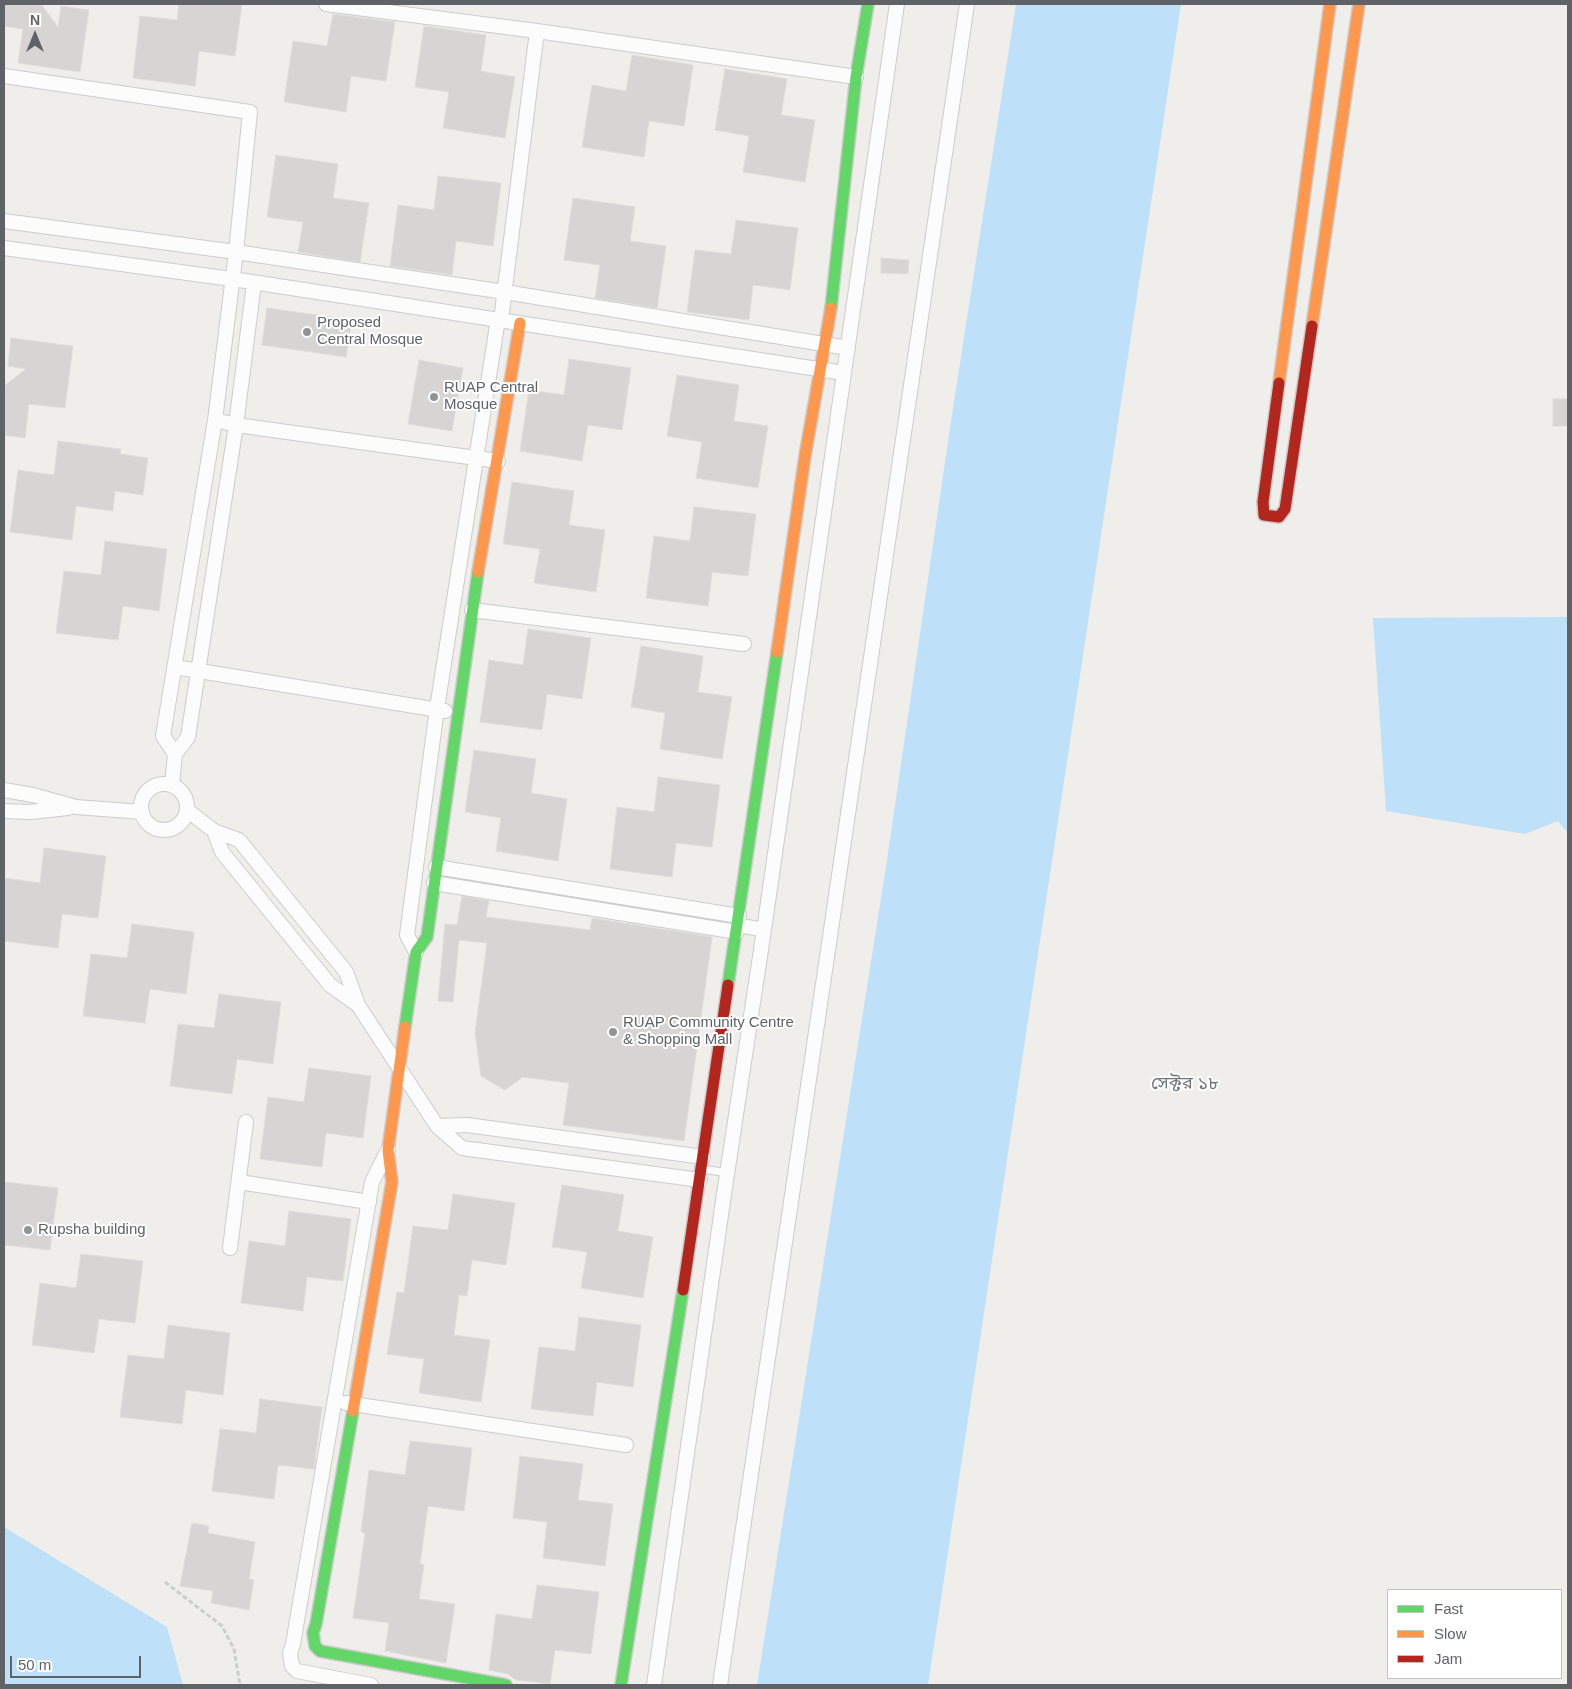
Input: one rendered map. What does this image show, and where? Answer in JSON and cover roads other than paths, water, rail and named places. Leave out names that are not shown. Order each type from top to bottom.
[{"type":"street","points":[[326,4],[537,31],[856,77]]},
{"type":"street","points":[[621,1685],[702,1169],[806,456],[822,370],[835,273],[856,77],[868,4]]},
{"type":"street","points":[[654,1685],[897,4]]},
{"type":"street","points":[[720,1685],[967,4]]},
{"type":"street","points":[[1330,4],[1263,502],[1264,515],[1279,517],[1285,509],[1359,4]]},
{"type":"street","points":[[416,952],[407,934],[437,708],[476,458],[505,292],[537,31]]},
{"type":"street","points":[[4,76],[250,112],[233,279],[215,420],[163,736],[175,754]]},
{"type":"street","points":[[4,221],[236,252],[505,292],[848,348]]},
{"type":"street","points":[[4,248],[254,282],[844,373]]},
{"type":"street","points":[[172,785],[175,754],[188,737],[236,425],[254,282]]},
{"type":"street","points":[[506,1685],[320,1651],[315,1646],[313,1633],[392,1182],[388,1150],[416,952],[427,938],[472,610],[520,323]]},
{"type":"street","points":[[215,420],[236,425],[498,461]]},
{"type":"street","points":[[472,610],[744,644]]},
{"type":"street","points":[[175,667],[457,712]]},
{"type":"street","points":[[164,784],[172,785],[184,794],[187,810],[180,823],[166,830],[158,829],[145,820],[142,812],[142,799],[151,788],[164,784]]},
{"type":"street","points":[[4,790],[33,795],[76,807]]},
{"type":"street","points":[[4,811],[30,812],[76,807],[142,812]]},
{"type":"street","points":[[187,810],[214,830],[239,840],[346,972],[358,1005],[437,1126],[462,1148],[702,1169]]},
{"type":"street","points":[[214,830],[222,852],[330,985],[358,1005]]},
{"type":"street","points":[[436,867],[764,930]]},
{"type":"street","points":[[434,883],[738,925]]},
{"type":"street","points":[[230,1248],[246,1122]]},
{"type":"street","points":[[437,1126],[467,1125],[702,1169]]},
{"type":"street","points":[[371,1685],[297,1671],[292,1666],[290,1653],[372,1182],[388,1150]]},
{"type":"street","points":[[239,1182],[369,1202]]},
{"type":"street","points":[[335,1402],[626,1445]]},
{"type":"lane","points":[[702,1169],[728,1173]]},
{"type":"water","points":[[1016,4],[1181,4],[928,1685],[757,1685],[887,860],[951,421]]},
{"type":"water","points":[[1568,617],[1568,833],[1558,821],[1525,834],[1386,811],[1373,618]]},
{"type":"water","points":[[4,1527],[167,1627],[183,1685],[4,1685]]},
{"type":"place","name":"Proposed Central Mosque","points":[[307,332]]},
{"type":"place","name":"RUAP Central Mosque","points":[[434,397]]},
{"type":"place","name":"RUAP Community Centre & Shopping Mall","points":[[613,1032]]},
{"type":"place","name":"Rupsha building","points":[[28,1230]]},
{"type":"district","name":"সেক্টর ১৮","points":[[1185,1084]]}]
